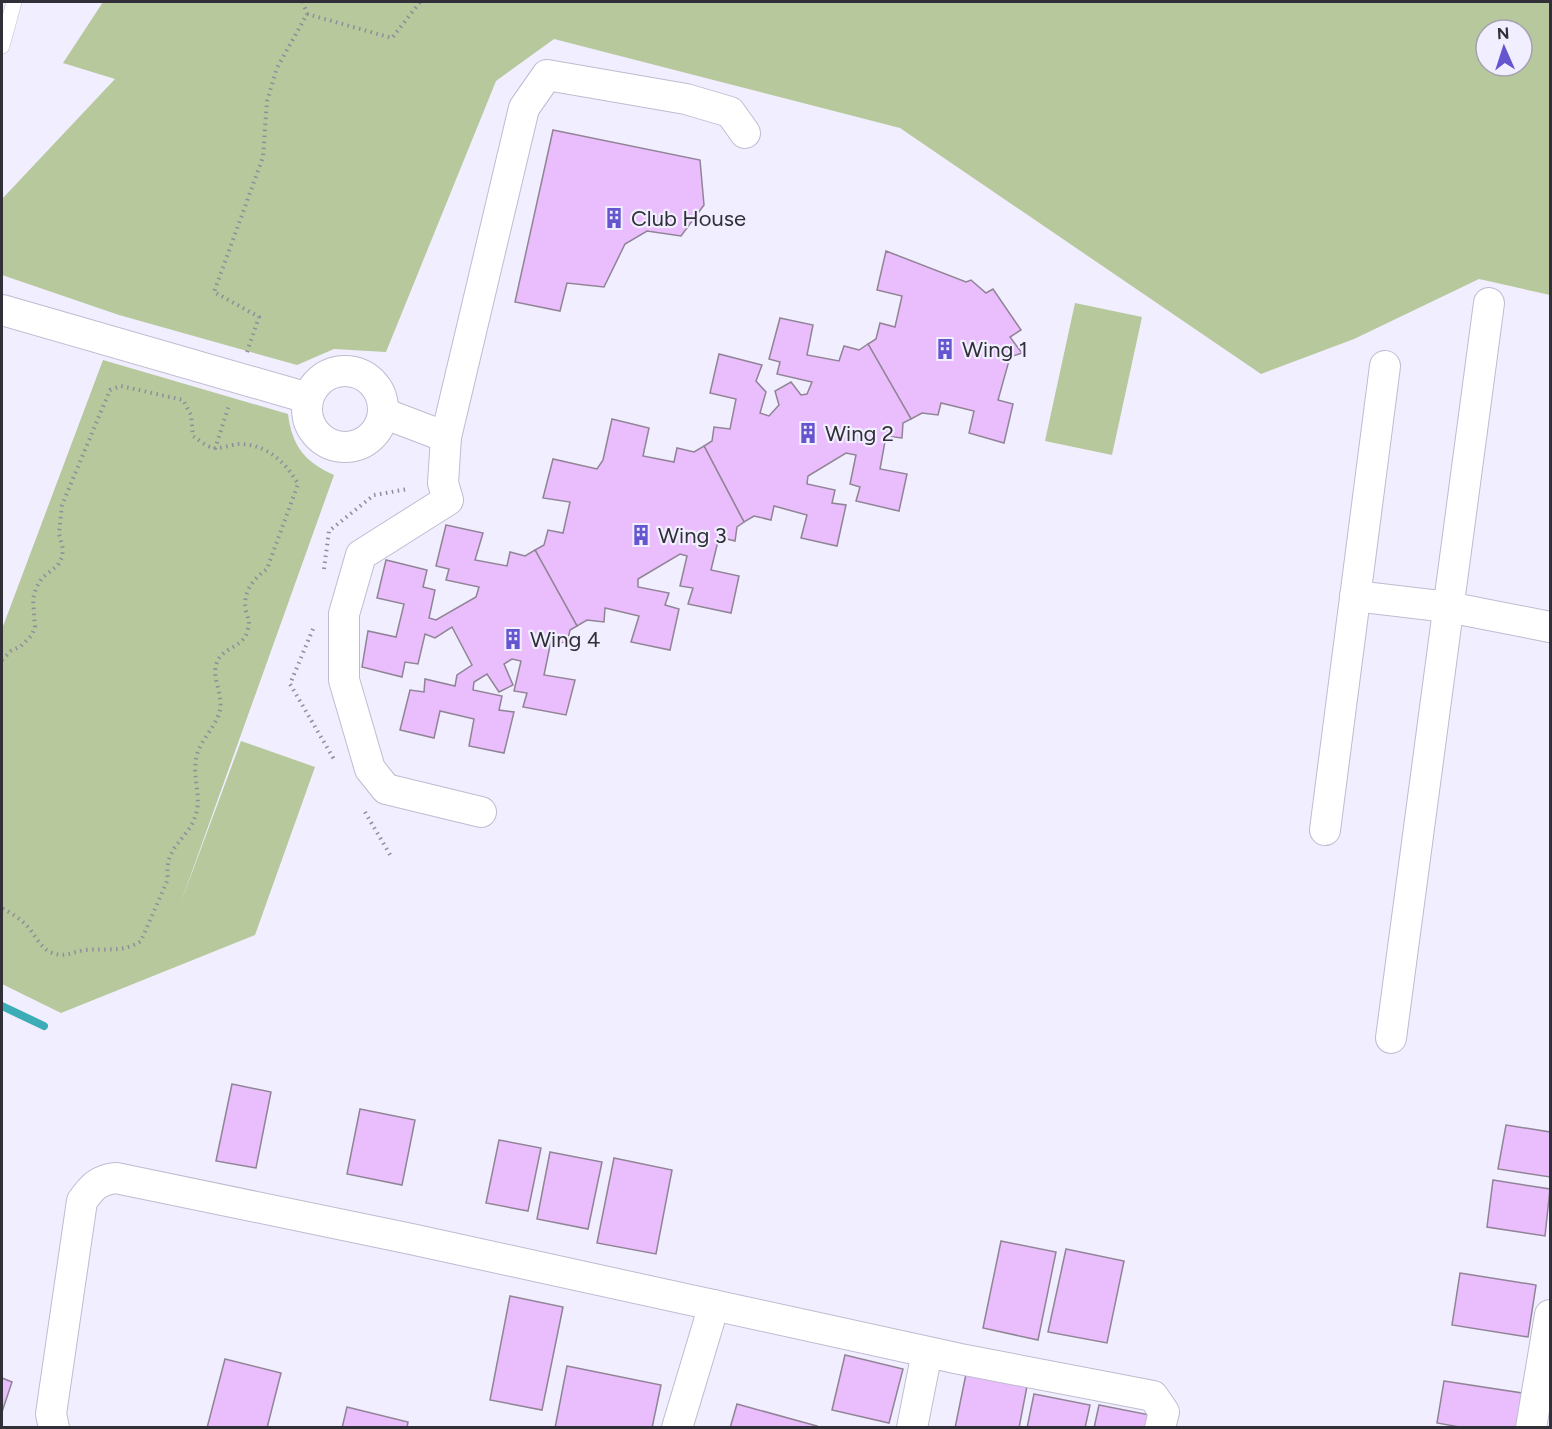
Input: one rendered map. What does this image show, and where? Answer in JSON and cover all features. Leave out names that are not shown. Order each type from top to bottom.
[{"type":"street","points":[[481,812],[386,789],[370,769],[344,680],[344,614],[361,555],[448,500],[442,483],[446,437],[524,108],[547,75],[686,99],[730,112],[745,133]]},
{"type":"street","points":[[1391,1038],[1489,303]]},
{"type":"street","points":[[2,310],[308,398]]},
{"type":"street","points":[[1325,830],[1385,366]]},
{"type":"street","points":[[346,370],[369,379],[378,388],[383,412],[376,430],[362,443],[350,447],[325,442],[315,434],[306,410],[313,387],[333,372],[346,370]]},
{"type":"street","points":[[383,412],[446,437]]},
{"type":"street","points":[[1355,596],[1448,607],[1551,627]]},
{"type":"street","points":[[54,1428],[51,1414],[82,1201],[94,1185],[104,1179],[116,1178],[400,1236],[927,1352],[1153,1396],[1164,1412],[1160,1428]]},
{"type":"street","points":[[677,1428],[714,1305]]},
{"type":"street","points":[[1531,1428],[1551,1315]]},
{"type":"street","points":[[912,1428],[927,1352]]},
{"type":"lane","points":[[2,46],[14,2]]},
{"type":"path","points":[[215,449],[259,318],[214,292],[263,157],[267,101],[277,68],[307,14],[303,2]]},
{"type":"path","points":[[307,14],[392,38],[420,2]]},
{"type":"path","points":[[2,660],[32,635],[35,627],[33,599],[36,588],[42,578],[58,565],[62,557],[63,549],[59,534],[62,505],[110,390],[121,386],[183,400],[191,416],[193,436],[215,449],[241,444],[266,450],[290,470],[298,484],[267,569],[259,575],[248,591],[245,601],[249,628],[246,636],[236,646],[223,652],[215,666],[221,697],[220,710],[196,758],[198,797],[196,812],[184,836],[171,851],[167,869],[168,879],[141,941],[120,950],[83,950],[75,954],[58,954],[42,946],[27,926],[2,908]]},
{"type":"green space","points":[[103,2],[1550,2],[1550,295],[1479,279],[1354,339],[1261,374],[900,128],[554,39],[496,81],[386,352],[334,349],[297,365],[119,315],[2,275],[2,199],[115,79],[63,63]]},
{"type":"green space","points":[[1075,303],[1142,317],[1112,455],[1045,441]]},
{"type":"green space","points":[[103,360],[288,414],[293,435],[302,452],[315,464],[334,475],[180,905],[241,741],[315,767],[255,935],[61,1013],[2,984],[2,629]]},
{"type":"building","name":"Club House","points":[[553,130],[700,160],[704,205],[681,236],[647,231],[625,244],[604,287],[567,283],[560,311],[515,302]]},
{"type":"building","name":"Wing 1","points":[[886,251],[966,282],[971,280],[986,293],[993,289],[1021,330],[1010,337],[1022,353],[1010,357],[998,400],[1013,404],[1004,443],[969,433],[974,411],[941,403],[938,415],[922,413],[911,419],[868,344],[876,339],[880,323],[895,327],[902,296],[877,290]]},
{"type":"building","name":"Wing 2","points":[[780,318],[813,325],[807,355],[839,361],[844,346],[859,350],[868,344],[911,419],[903,423],[902,438],[886,436],[880,469],[907,474],[899,511],[856,501],[860,487],[850,484],[856,455],[846,453],[808,476],[807,484],[835,490],[832,503],[846,505],[837,546],[801,538],[807,515],[774,506],[771,520],[754,516],[744,522],[704,446],[712,441],[714,427],[730,429],[736,399],[710,393],[719,354],[762,365],[756,381],[766,392],[760,413],[769,416],[779,405],[775,391],[791,382],[801,395],[807,394],[812,382],[777,374],[780,362],[769,359]]},
{"type":"building","name":"Wing 3","points":[[612,419],[649,428],[643,456],[674,462],[677,448],[694,452],[704,446],[744,522],[737,527],[735,541],[719,537],[711,570],[739,576],[731,613],[688,604],[693,588],[680,586],[687,556],[680,554],[638,579],[638,587],[669,593],[665,605],[679,609],[670,650],[631,642],[639,616],[605,608],[604,622],[587,620],[577,626],[535,550],[544,545],[548,530],[563,533],[570,502],[543,498],[553,459],[597,469],[603,460]]},
{"type":"building","name":"Wing 4","points":[[446,525],[483,533],[475,560],[507,566],[510,552],[525,556],[535,550],[577,626],[570,630],[567,643],[551,641],[544,675],[575,680],[566,715],[523,707],[527,693],[514,691],[521,661],[512,659],[504,664],[513,685],[499,692],[487,674],[474,682],[473,690],[502,696],[499,710],[514,712],[504,753],[469,746],[474,719],[440,711],[434,738],[400,730],[410,690],[424,692],[425,679],[455,686],[457,675],[472,665],[452,627],[435,638],[425,634],[418,664],[405,662],[402,677],[362,667],[368,631],[396,637],[404,604],[377,598],[386,560],[427,570],[423,587],[435,590],[429,618],[436,620],[476,597],[479,587],[446,580],[449,569],[436,566]]},
{"type":"building","points":[[232,1084],[271,1092],[256,1168],[216,1161]]},
{"type":"building","points":[[360,1109],[415,1120],[402,1185],[347,1174]]},
{"type":"building","points":[[1506,1125],[1550,1132],[1550,1177],[1498,1169]]},
{"type":"building","points":[[499,1140],[541,1148],[528,1211],[486,1203]]},
{"type":"building","points":[[550,1152],[602,1162],[588,1229],[537,1219]]},
{"type":"building","points":[[614,1158],[672,1170],[656,1254],[597,1243]]},
{"type":"building","points":[[1493,1180],[1550,1189],[1545,1236],[1487,1227]]},
{"type":"building","points":[[1001,1241],[1056,1252],[1038,1340],[983,1328]]},
{"type":"building","points":[[1066,1249],[1124,1261],[1107,1343],[1048,1332]]},
{"type":"building","points":[[1460,1273],[1536,1285],[1528,1337],[1452,1325]]},
{"type":"building","points":[[510,1296],[563,1307],[542,1410],[490,1400]]},
{"type":"building","points":[[845,1355],[903,1369],[889,1423],[832,1410]]},
{"type":"building","points":[[225,1359],[281,1373],[267,1428],[207,1428]]},
{"type":"building","points":[[567,1366],[661,1385],[652,1428],[555,1428]]},
{"type":"building","points":[[967,1369],[1028,1381],[1019,1428],[955,1428]]},
{"type":"building","points":[[2,1378],[12,1382],[2,1412]]},
{"type":"building","points":[[1444,1381],[1522,1393],[1517,1428],[1465,1428],[1437,1423]]},
{"type":"building","points":[[1034,1394],[1090,1405],[1085,1428],[1027,1428]]},
{"type":"building","points":[[737,1404],[817,1426],[816,1428],[730,1428]]},
{"type":"building","points":[[1099,1405],[1155,1416],[1153,1428],[1094,1428]]},
{"type":"building","points":[[347,1407],[408,1422],[407,1428],[342,1428]]},
{"type":"waterway","points":[[2,1006],[44,1026]]},
{"type":"place","name":"Club House","points":[[614,218]]},
{"type":"place","name":"Wing 1","points":[[945,349]]},
{"type":"place","name":"Wing 2","points":[[808,433]]},
{"type":"place","name":"Wing 3","points":[[641,535]]},
{"type":"place","name":"Wing 4","points":[[513,639]]}]
